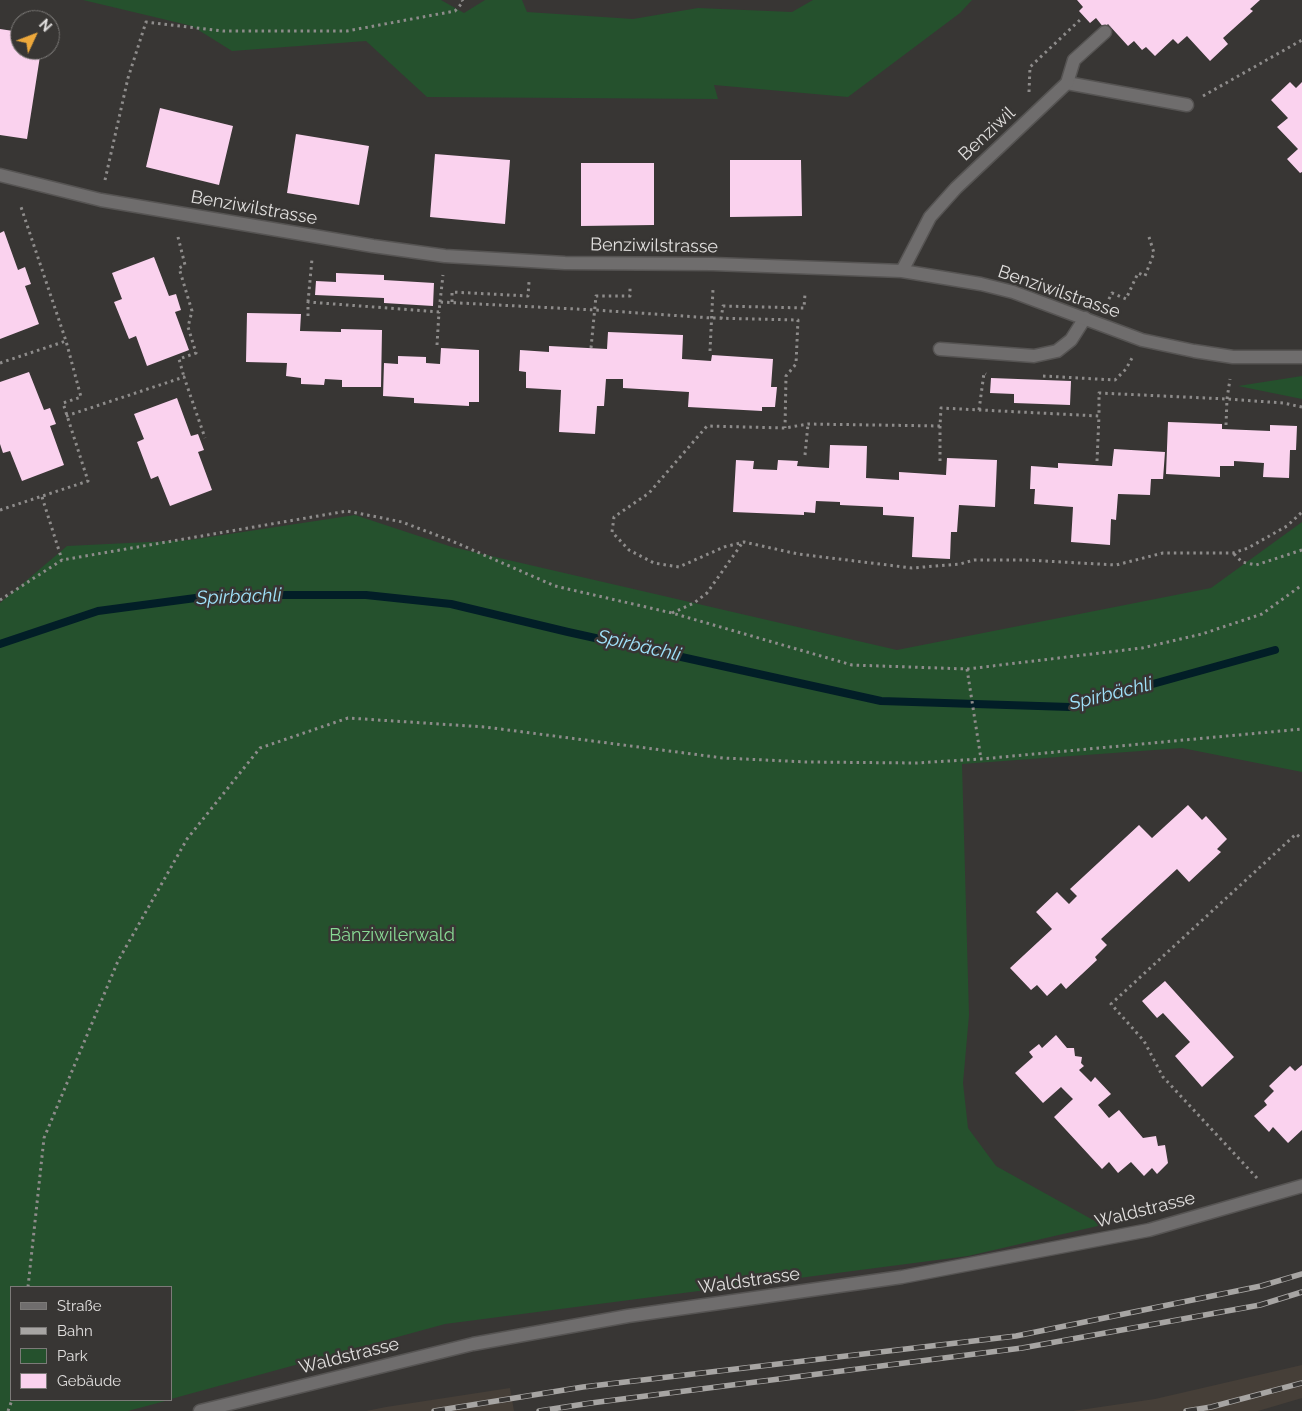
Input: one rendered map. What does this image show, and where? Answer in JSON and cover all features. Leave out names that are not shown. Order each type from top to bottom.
[{"type":"street","name":"Benziwil","points":[[902,271],[930,218],[956,188],[1067,83],[1074,60],[1105,32]]},
{"type":"street","points":[[1067,83],[1187,104]]},
{"type":"street","name":"Benziwilstrasse","points":[[0,175],[101,200],[373,246],[445,256],[566,263],[713,264],[902,271],[981,284],[1013,292],[1142,340],[1194,352],[1233,357],[1302,357]]},
{"type":"street","points":[[940,348],[1034,356],[1056,351],[1071,340],[1085,318]]},
{"type":"street","name":"Waldstrasse","points":[[200,1411],[473,1344],[628,1316],[902,1277],[1149,1230],[1302,1186]]},
{"type":"path","points":[[105,180],[128,78],[146,22],[223,30],[347,31],[455,11],[462,0]]},
{"type":"path","points":[[1029,94],[1030,67],[1082,18]]},
{"type":"path","points":[[1187,104],[1302,40]]},
{"type":"path","points":[[0,510],[88,482],[63,403],[81,396],[66,341],[21,207]]},
{"type":"path","points":[[178,237],[185,265],[180,268],[192,311],[188,327],[196,353],[179,359],[206,438]]},
{"type":"path","points":[[1105,305],[1112,293],[1126,298],[1138,273],[1145,276],[1154,254],[1149,237]]},
{"type":"path","points":[[308,316],[312,259]]},
{"type":"path","points":[[452,302],[452,292],[528,296],[529,282]]},
{"type":"path","points":[[437,345],[442,284]]},
{"type":"path","points":[[591,348],[596,296],[630,296],[630,286]]},
{"type":"path","points":[[710,352],[713,289]]},
{"type":"path","points":[[721,319],[723,306],[804,308],[805,294]]},
{"type":"path","points":[[308,302],[440,312]]},
{"type":"path","points":[[440,302],[721,319],[798,320],[796,364],[786,376],[785,428]]},
{"type":"path","points":[[0,364],[66,341]]},
{"type":"path","points":[[1040,376],[1115,380],[1126,369],[1133,357]]},
{"type":"path","points":[[979,410],[984,373],[993,374]]},
{"type":"path","points":[[66,416],[184,377]]},
{"type":"path","points":[[1226,425],[1230,379]]},
{"type":"path","points":[[1097,461],[1100,393],[1227,399],[1283,403],[1302,407]]},
{"type":"path","points":[[940,460],[941,408],[1099,416]]},
{"type":"path","points":[[805,455],[808,424]]},
{"type":"path","points":[[940,426],[808,424],[785,428],[707,426],[649,493],[614,517],[612,532],[629,550],[654,563],[679,567],[709,552],[744,542],[798,554],[912,568],[960,564],[974,560],[1026,560],[1116,565],[1163,553],[1233,553],[1248,548],[1287,526],[1302,512]]},
{"type":"path","points":[[42,497],[62,560]]},
{"type":"path","points":[[0,600],[62,560],[347,511],[402,522],[452,541],[555,586],[672,613],[852,665],[967,669],[1142,648],[1202,634],[1262,614],[1302,585]]},
{"type":"path","points":[[672,613],[694,603],[707,593],[744,542]]},
{"type":"path","points":[[1233,553],[1242,562],[1256,565],[1302,550]]},
{"type":"path","points":[[967,669],[981,759]]},
{"type":"path","points":[[28,1286],[44,1138],[118,961],[187,839],[260,748],[348,718],[485,728],[723,758],[807,762],[906,763],[981,759],[1302,729]]},
{"type":"path","points":[[1260,1181],[1163,1077],[1144,1042],[1111,1004],[1296,834],[1302,839]]},
{"type":"shaded area","points":[[1302,1365],[1302,1398],[1258,1411],[1073,1411],[1155,1399]]},
{"type":"shaded area","points":[[510,1388],[514,1411],[366,1411],[386,1407]]},
{"type":"green space","points":[[83,0],[441,0],[464,13],[485,0],[522,0],[527,12],[633,19],[698,8],[792,12],[813,0],[972,0],[960,13],[848,97],[714,85],[718,99],[427,97],[366,41],[232,51],[192,26]]},
{"type":"green space","points":[[1302,376],[1302,399],[1238,386]]},
{"type":"green space","name":"Bänziwilerwald","points":[[355,515],[452,547],[897,650],[1211,588],[1302,522],[1302,772],[1182,748],[962,764],[969,1015],[963,1083],[968,1128],[996,1166],[1102,1225],[968,1256],[445,1324],[172,1399],[172,1286],[10,1286],[10,1401],[165,1401],[128,1411],[0,1411],[0,603],[67,546],[190,540]]},
{"type":"building","points":[[1077,0],[1260,0],[1250,9],[1253,11],[1223,38],[1228,44],[1210,61],[1187,36],[1178,44],[1173,39],[1155,56],[1146,47],[1142,50],[1134,41],[1128,46],[1108,24],[1104,28],[1096,18],[1090,23],[1079,11],[1083,7]]},
{"type":"building","points":[[0,29],[10,30],[10,60],[39,60],[27,139],[0,135]]},
{"type":"building","points":[[1290,82],[1296,88],[1302,82],[1302,172],[1300,173],[1287,159],[1298,149],[1277,127],[1288,118],[1271,100]]},
{"type":"building","points":[[160,108],[233,126],[219,185],[146,167]]},
{"type":"building","points":[[296,134],[369,146],[359,205],[287,193]]},
{"type":"building","points":[[435,154],[510,160],[505,224],[430,217]]},
{"type":"building","points":[[730,160],[801,160],[802,216],[730,217]]},
{"type":"building","points":[[581,163],[654,163],[654,225],[581,226]]},
{"type":"building","points":[[4,231],[18,270],[25,267],[31,284],[25,286],[39,324],[0,339],[0,233]]},
{"type":"building","points":[[154,257],[169,296],[176,294],[181,310],[175,312],[189,350],[147,366],[136,336],[129,339],[114,302],[122,299],[112,273]]},
{"type":"building","points":[[336,273],[384,275],[384,280],[434,283],[433,306],[384,303],[384,298],[315,295],[316,281],[336,282]]},
{"type":"building","points":[[247,313],[301,314],[300,331],[382,330],[381,387],[342,387],[342,380],[325,379],[324,385],[301,384],[301,378],[286,376],[287,363],[246,362]]},
{"type":"building","points":[[608,332],[683,335],[682,359],[711,361],[712,355],[773,359],[771,387],[777,387],[775,407],[762,407],[762,411],[688,407],[689,392],[623,388],[623,379],[606,379],[604,406],[597,406],[595,434],[559,432],[561,390],[526,388],[526,372],[519,371],[520,350],[549,352],[549,346],[607,349]]},
{"type":"building","points":[[441,348],[479,350],[479,402],[469,402],[469,406],[414,403],[414,398],[383,396],[384,363],[398,364],[398,356],[426,357],[426,363],[440,364]]},
{"type":"building","points":[[29,372],[44,410],[50,408],[56,424],[50,426],[64,465],[22,481],[10,451],[3,453],[0,444],[0,382]]},
{"type":"building","points":[[991,378],[1071,381],[1070,405],[1014,403],[1014,394],[990,393]]},
{"type":"building","points":[[177,398],[191,436],[198,434],[204,450],[198,452],[212,490],[170,506],[158,476],[151,479],[137,442],[144,439],[134,414]]},
{"type":"building","points":[[1168,422],[1222,424],[1222,429],[1270,431],[1270,425],[1297,426],[1296,450],[1290,450],[1289,478],[1263,477],[1264,463],[1234,461],[1234,466],[1220,466],[1220,477],[1166,474]]},
{"type":"building","points":[[830,445],[867,446],[866,478],[899,480],[899,472],[946,475],[947,458],[997,460],[995,507],[959,505],[957,532],[951,532],[950,559],[912,557],[914,517],[883,515],[883,507],[840,505],[840,502],[816,501],[815,513],[804,512],[804,515],[733,512],[736,460],[754,461],[753,469],[777,470],[778,460],[798,461],[797,466],[829,468]]},
{"type":"building","points":[[1114,449],[1165,452],[1163,479],[1151,479],[1150,495],[1118,494],[1116,520],[1111,519],[1110,545],[1071,542],[1073,507],[1034,504],[1035,489],[1030,489],[1031,466],[1058,468],[1058,463],[1112,466]]},
{"type":"building","points":[[1188,805],[1202,820],[1206,816],[1227,839],[1217,849],[1221,852],[1189,882],[1177,869],[1101,939],[1107,945],[1095,957],[1097,960],[1066,989],[1061,983],[1047,996],[1037,985],[1031,990],[1010,968],[1052,929],[1036,912],[1057,892],[1069,904],[1077,896],[1070,889],[1139,825],[1152,838]]},
{"type":"building","points":[[1165,981],[1234,1057],[1202,1087],[1175,1056],[1190,1042],[1163,1013],[1157,1018],[1142,1001]]},
{"type":"building","points":[[1056,1035],[1067,1048],[1074,1048],[1075,1056],[1082,1057],[1081,1063],[1084,1066],[1079,1070],[1091,1082],[1095,1077],[1111,1094],[1098,1105],[1109,1118],[1119,1110],[1143,1138],[1156,1136],[1158,1146],[1165,1145],[1168,1163],[1157,1174],[1152,1168],[1144,1176],[1131,1162],[1118,1173],[1109,1162],[1102,1169],[1054,1117],[1073,1099],[1061,1087],[1043,1103],[1015,1073],[1033,1057],[1029,1052],[1039,1044],[1042,1048]]},
{"type":"building","points":[[1302,1065],[1302,1130],[1288,1143],[1273,1127],[1269,1132],[1254,1116],[1267,1105],[1264,1101],[1274,1091],[1269,1086],[1290,1066],[1295,1071]]},
{"type":"waterway","name":"Spirbächli","points":[[0,644],[98,611],[218,595],[366,595],[451,604],[568,632],[881,701],[1070,707],[1275,650]]},
{"type":"railway","points":[[434,1411],[583,1387],[1016,1336],[1261,1286],[1302,1274]]},
{"type":"railway","points":[[539,1411],[1022,1348],[1260,1305],[1302,1292]]},
{"type":"railway","points":[[1186,1411],[1211,1407],[1302,1383]]}]
